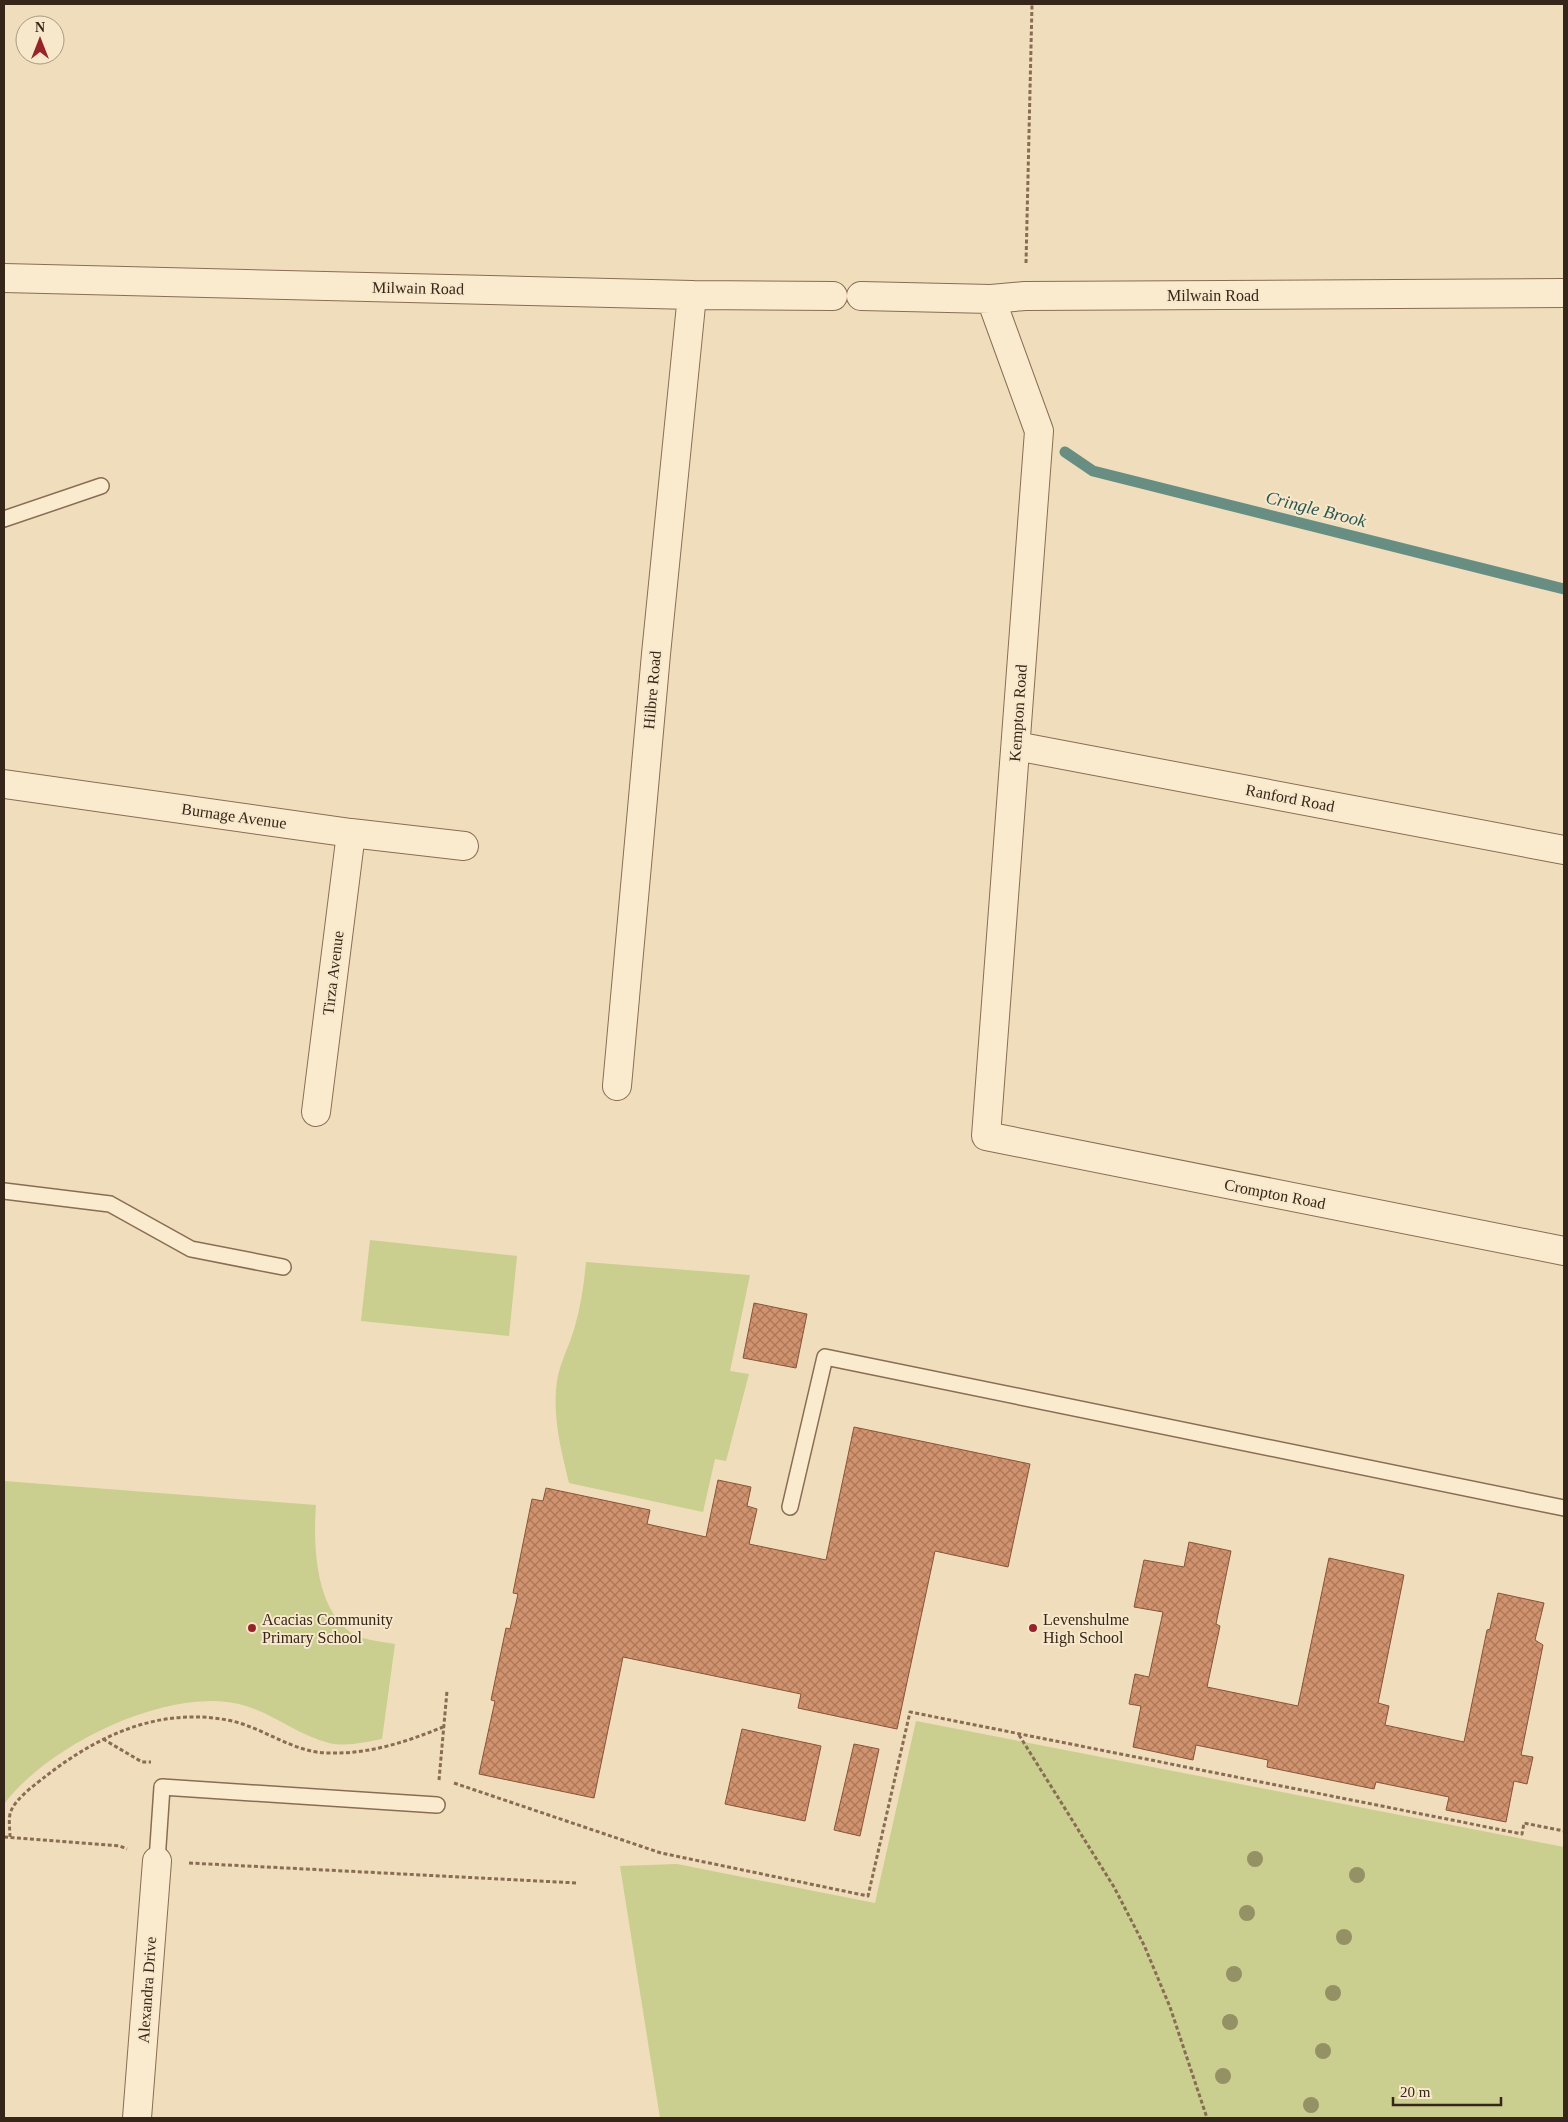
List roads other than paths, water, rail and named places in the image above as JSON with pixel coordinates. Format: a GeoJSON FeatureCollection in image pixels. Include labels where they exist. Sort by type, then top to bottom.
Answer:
{"type":"FeatureCollection","features":[{"type":"Feature","properties":{"kind":"street","name":"Milwain Road"},"geometry":{"type":"LineString","coordinates":[[4,278],[692,295],[833,296]]}},
{"type":"Feature","properties":{"kind":"street","name":"Milwain Road"},"geometry":{"type":"LineString","coordinates":[[861,296],[991,299],[1025,296],[1564,293]]}},
{"type":"Feature","properties":{"kind":"street","name":"Hilbre Road"},"geometry":{"type":"LineString","coordinates":[[617,1086],[656,654],[692,295]]}},
{"type":"Feature","properties":{"kind":"street","name":"Kempton Road"},"geometry":{"type":"LineString","coordinates":[[986,1136],[1040,431],[991,299]]}},
{"type":"Feature","properties":{"kind":"street","name":"Ranford Road"},"geometry":{"type":"LineString","coordinates":[[1016,746],[1564,850]]}},
{"type":"Feature","properties":{"kind":"street","name":"Burnage Avenue"},"geometry":{"type":"LineString","coordinates":[[4,784],[351,833],[464,846]]}},
{"type":"Feature","properties":{"kind":"street","name":"Tirza Avenue"},"geometry":{"type":"LineString","coordinates":[[316,1112],[351,833]]}},
{"type":"Feature","properties":{"kind":"street","name":"Crompton Road"},"geometry":{"type":"LineString","coordinates":[[986,1136],[1564,1251]]}},
{"type":"Feature","properties":{"kind":"street","name":"Alexandra Drive"},"geometry":{"type":"LineString","coordinates":[[137,2118],[157,1861]]}},
{"type":"Feature","properties":{"kind":"lane"},"geometry":{"type":"LineString","coordinates":[[4,519],[100,486]]}},
{"type":"Feature","properties":{"kind":"lane"},"geometry":{"type":"LineString","coordinates":[[4,1191],[110,1204],[191,1249],[283,1267]]}},
{"type":"Feature","properties":{"kind":"lane"},"geometry":{"type":"LineString","coordinates":[[790,1508],[825,1357],[1564,1508]]}},
{"type":"Feature","properties":{"kind":"lane"},"geometry":{"type":"LineString","coordinates":[[157,1861],[162,1787],[437,1805]]}},
{"type":"Feature","properties":{"kind":"waterway","name":"Cringle Brook"},"geometry":{"type":"LineString","coordinates":[[1065,452],[1093,471],[1564,589]]}},
{"type":"Feature","properties":{"kind":"place","name":"Acacias Community Primary School"},"geometry":{"type":"Point","coordinates":[252,1628]}},
{"type":"Feature","properties":{"kind":"place","name":"Levenshulme High School"},"geometry":{"type":"Point","coordinates":[1033,1628]}}]}
